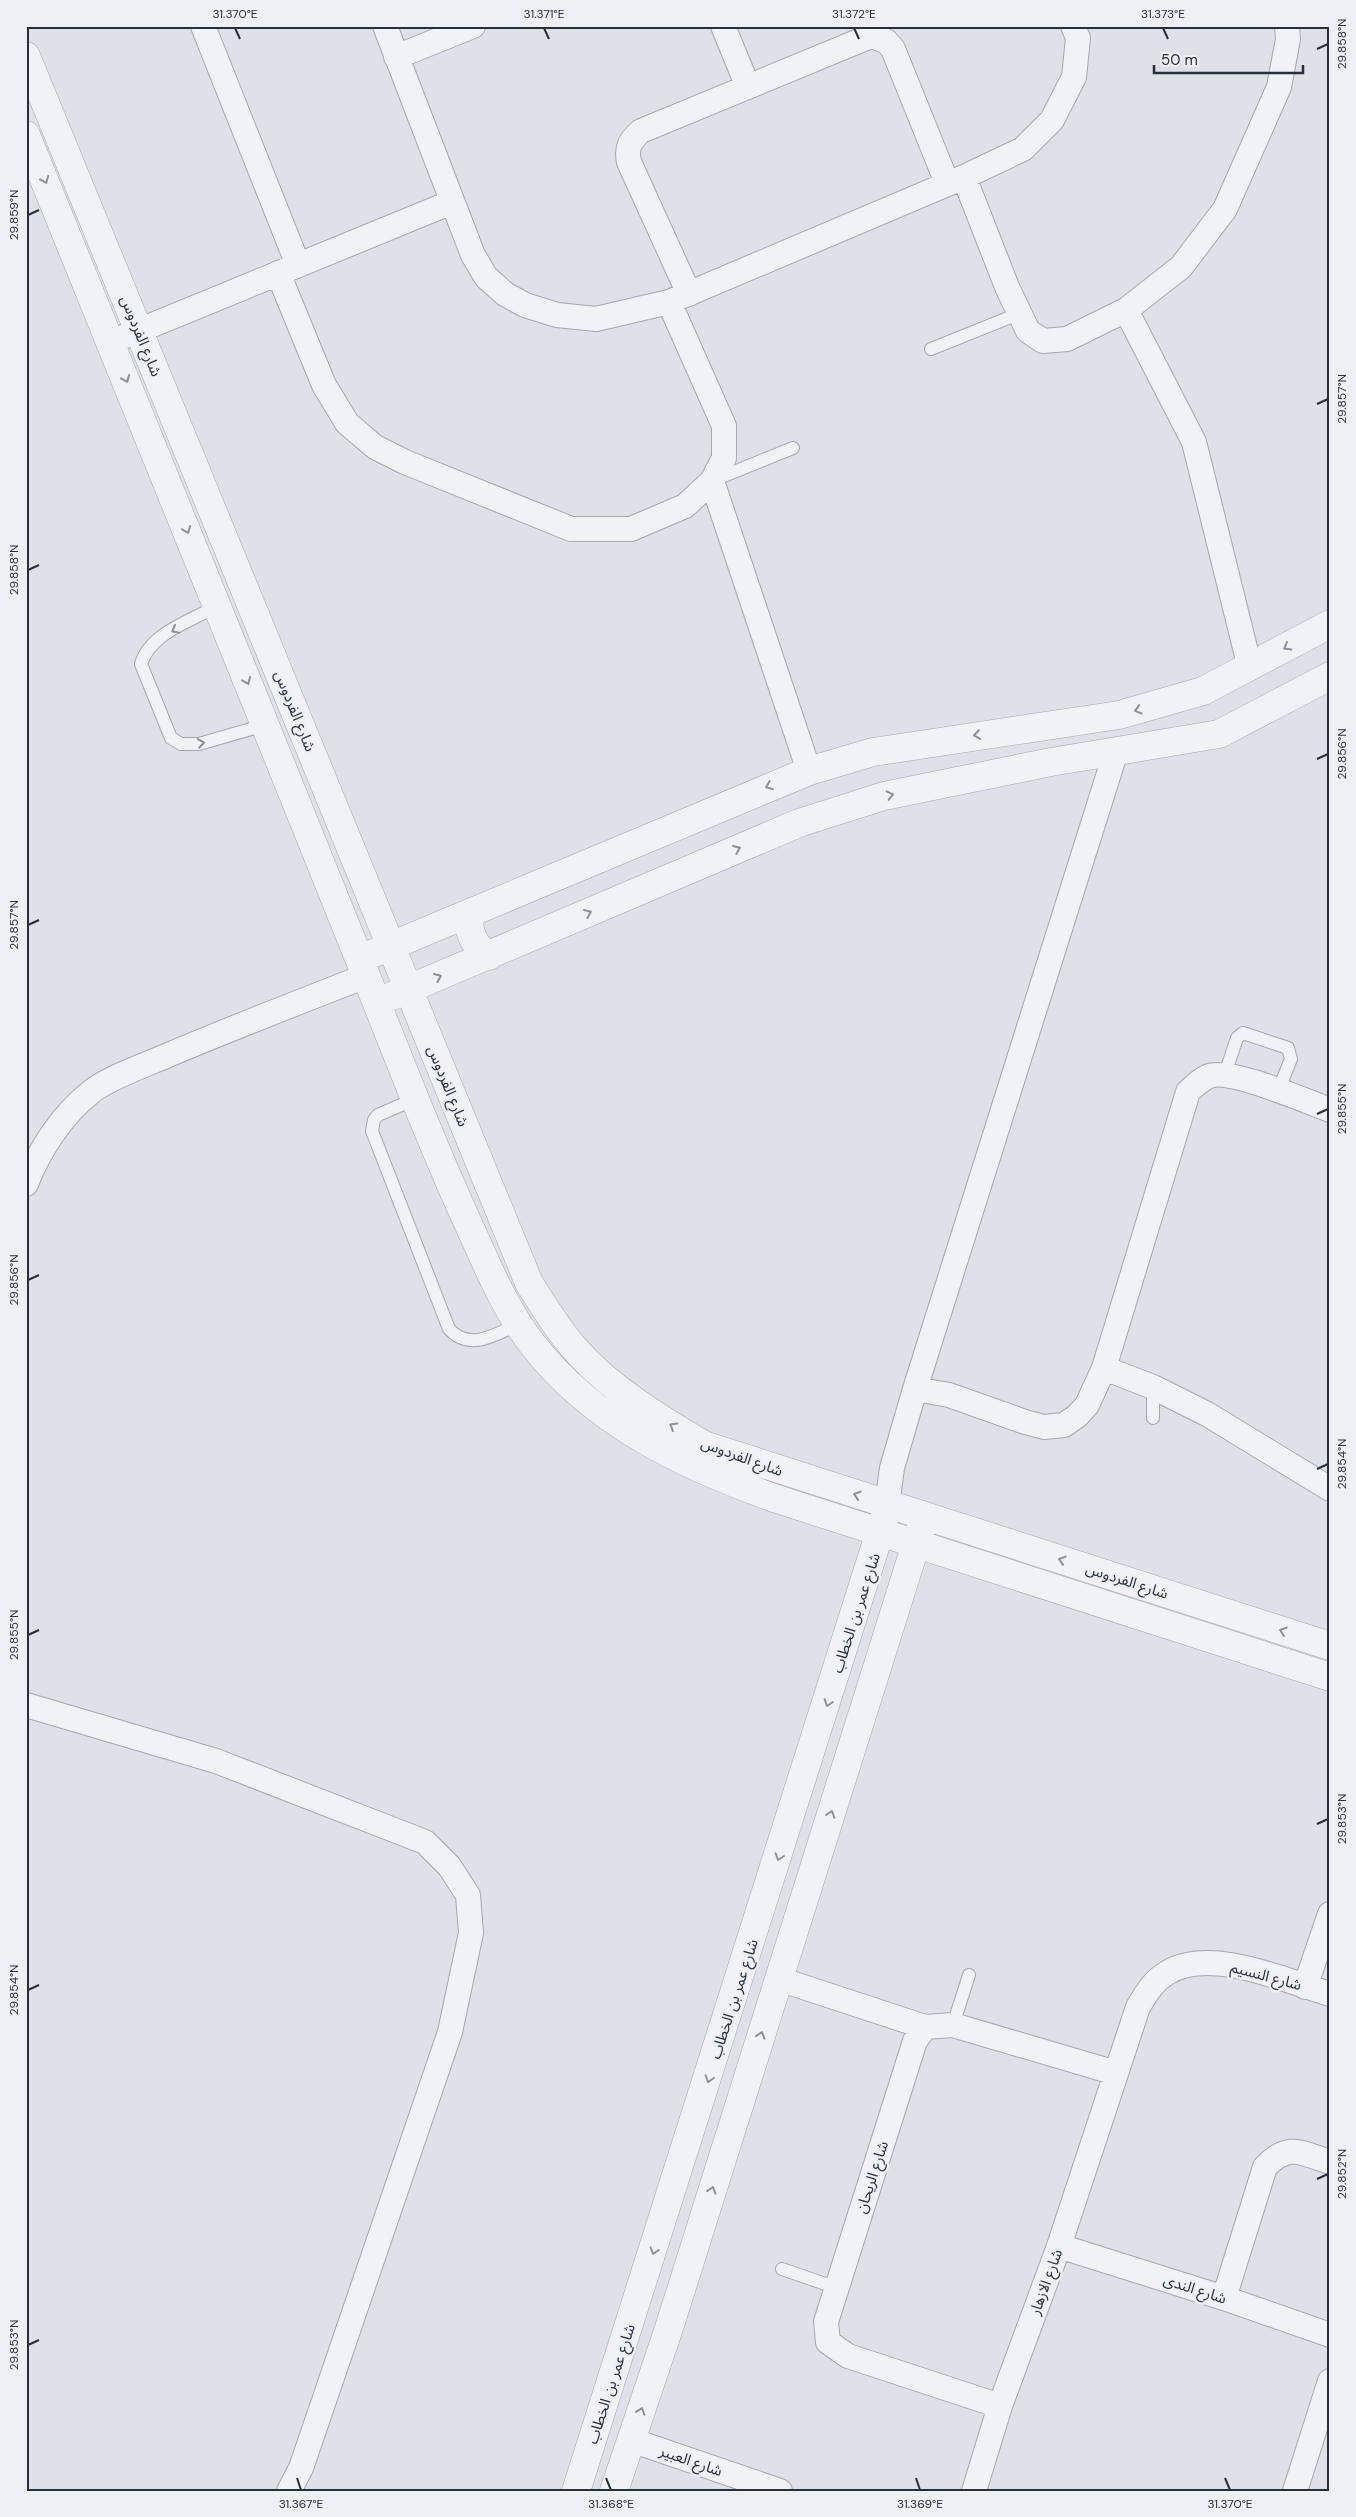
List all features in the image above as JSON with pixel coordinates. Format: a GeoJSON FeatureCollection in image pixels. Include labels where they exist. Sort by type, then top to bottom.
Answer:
{"type":"FeatureCollection","features":[{"type":"Feature","properties":{"kind":"street"},"geometry":{"type":"LineString","coordinates":[[203,26],[288,269],[324,385],[347,423],[375,447],[405,462],[571,528],[632,530],[685,506],[712,481],[724,458],[724,426],[629,162],[627,152],[630,141],[641,131],[871,36],[886,41],[893,49],[1018,314],[1028,331],[1043,341],[1067,339],[1126,310],[1181,267],[1225,209],[1279,87],[1288,39],[1287,26]]}},
{"type":"Feature","properties":{"kind":"street"},"geometry":{"type":"LineString","coordinates":[[385,26],[473,255],[486,277],[505,294],[525,305],[557,316],[596,319],[679,298],[956,180],[1023,149],[1052,120],[1074,77],[1078,38],[1073,26]]}},
{"type":"Feature","properties":{"kind":"street"},"geometry":{"type":"LineString","coordinates":[[396,57],[472,26]]}},
{"type":"Feature","properties":{"kind":"street"},"geometry":{"type":"LineString","coordinates":[[723,26],[748,88]]}},
{"type":"Feature","properties":{"kind":"street","name":"شارع الفردوس"},"geometry":{"type":"LineString","coordinates":[[26,56],[529,1282],[549,1315],[575,1350],[656,1417],[704,1445],[1330,1646]]}},
{"type":"Feature","properties":{"kind":"street","name":"شارع الفردوس"},"geometry":{"type":"LineString","coordinates":[[26,135],[415,1099],[488,1268],[532,1344],[569,1383],[601,1411],[639,1438],[680,1461],[717,1478],[1330,1677]]}},
{"type":"Feature","properties":{"kind":"street"},"geometry":{"type":"LineString","coordinates":[[111,342],[452,202]]}},
{"type":"Feature","properties":{"kind":"street"},"geometry":{"type":"LineString","coordinates":[[1126,310],[1194,442],[1250,668]]}},
{"type":"Feature","properties":{"kind":"street"},"geometry":{"type":"LineString","coordinates":[[712,481],[809,771]]}},
{"type":"Feature","properties":{"kind":"street"},"geometry":{"type":"LineString","coordinates":[[26,1184],[33,1165],[58,1126],[91,1091],[132,1070],[238,1025],[363,968],[391,946],[809,771],[873,752],[1119,715],[1203,691],[1250,668],[1330,624]]}},
{"type":"Feature","properties":{"kind":"street"},"geometry":{"type":"LineString","coordinates":[[377,1003],[799,823],[884,796],[1051,762],[1220,734],[1330,676]]}},
{"type":"Feature","properties":{"kind":"street"},"geometry":{"type":"LineString","coordinates":[[887,1505],[892,1468],[915,1389],[1116,751]]}},
{"type":"Feature","properties":{"kind":"street"},"geometry":{"type":"LineString","coordinates":[[342,915],[373,902]]}},
{"type":"Feature","properties":{"kind":"street"},"geometry":{"type":"LineString","coordinates":[[470,913],[469,921],[472,937],[482,951],[489,956]]}},
{"type":"Feature","properties":{"kind":"street"},"geometry":{"type":"LineString","coordinates":[[399,1058],[431,1045]]}},
{"type":"Feature","properties":{"kind":"street"},"geometry":{"type":"LineString","coordinates":[[915,1389],[949,1395],[1025,1422],[1044,1426],[1064,1425],[1077,1416],[1087,1405],[1104,1368],[1188,1092],[1198,1081],[1210,1076],[1225,1074],[1330,1110]]}},
{"type":"Feature","properties":{"kind":"street"},"geometry":{"type":"LineString","coordinates":[[1104,1368],[1153,1387],[1246,1436],[1330,1489]]}},
{"type":"Feature","properties":{"kind":"street","name":"شارع عمر بن الخطاب"},"geometry":{"type":"LineString","coordinates":[[576,2491],[882,1533],[887,1505]]}},
{"type":"Feature","properties":{"kind":"street"},"geometry":{"type":"LineString","coordinates":[[614,2491],[702,2223],[925,1516]]}},
{"type":"Feature","properties":{"kind":"street"},"geometry":{"type":"LineString","coordinates":[[1232,1646],[1240,1618]]}},
{"type":"Feature","properties":{"kind":"street"},"geometry":{"type":"LineString","coordinates":[[26,1706],[216,1761],[424,1842],[449,1866],[468,1895],[471,1933],[450,2032],[301,2468],[289,2491]]}},
{"type":"Feature","properties":{"kind":"street"},"geometry":{"type":"LineString","coordinates":[[1305,1987],[1330,1914]]}},
{"type":"Feature","properties":{"kind":"street","name":"شارع النسيم"},"geometry":{"type":"LineString","coordinates":[[1116,2073],[1138,2007],[1152,1984],[1168,1972],[1185,1966],[1233,1965],[1330,1994]]}},
{"type":"Feature","properties":{"kind":"street"},"geometry":{"type":"LineString","coordinates":[[778,1979],[925,2027],[937,2024],[952,2025],[1116,2073]]}},
{"type":"Feature","properties":{"kind":"street","name":"شارع الريحان"},"geometry":{"type":"LineString","coordinates":[[925,2027],[915,2041],[826,2322],[828,2342],[848,2356],[1000,2406]]}},
{"type":"Feature","properties":{"kind":"street","name":"شارع الازهار"},"geometry":{"type":"LineString","coordinates":[[974,2491],[1000,2406],[1059,2246],[1116,2073]]}},
{"type":"Feature","properties":{"kind":"street"},"geometry":{"type":"LineString","coordinates":[[1224,2298],[1266,2167],[1277,2155],[1290,2151],[1330,2162]]}},
{"type":"Feature","properties":{"kind":"street"},"geometry":{"type":"LineString","coordinates":[[666,2213],[702,2223]]}},
{"type":"Feature","properties":{"kind":"street","name":"شارع الندى"},"geometry":{"type":"LineString","coordinates":[[1059,2246],[1224,2298],[1330,2335]]}},
{"type":"Feature","properties":{"kind":"street"},"geometry":{"type":"LineString","coordinates":[[1296,2491],[1330,2381]]}},
{"type":"Feature","properties":{"kind":"street","name":"شارع العبير"},"geometry":{"type":"LineString","coordinates":[[631,2440],[754,2487],[780,2491]]}},
{"type":"Feature","properties":{"kind":"lane"},"geometry":{"type":"LineString","coordinates":[[931,349],[1018,314]]}},
{"type":"Feature","properties":{"kind":"lane"},"geometry":{"type":"LineString","coordinates":[[712,481],[793,448]]}},
{"type":"Feature","properties":{"kind":"lane"},"geometry":{"type":"LineString","coordinates":[[217,606],[152,642],[144,654],[141,664],[171,738],[181,744],[199,744],[265,725]]}},
{"type":"Feature","properties":{"kind":"lane"},"geometry":{"type":"LineString","coordinates":[[1225,1074],[1237,1038],[1243,1033],[1252,1034],[1288,1048],[1291,1059],[1278,1091]]}},
{"type":"Feature","properties":{"kind":"lane"},"geometry":{"type":"LineString","coordinates":[[415,1099],[378,1115],[374,1120],[372,1131],[449,1329],[462,1339],[478,1341],[520,1324]]}},
{"type":"Feature","properties":{"kind":"lane"},"geometry":{"type":"LineString","coordinates":[[1153,1387],[1153,1418]]}},
{"type":"Feature","properties":{"kind":"lane"},"geometry":{"type":"LineString","coordinates":[[952,2025],[969,1975]]}},
{"type":"Feature","properties":{"kind":"lane"},"geometry":{"type":"LineString","coordinates":[[782,2269],[837,2288]]}}]}
